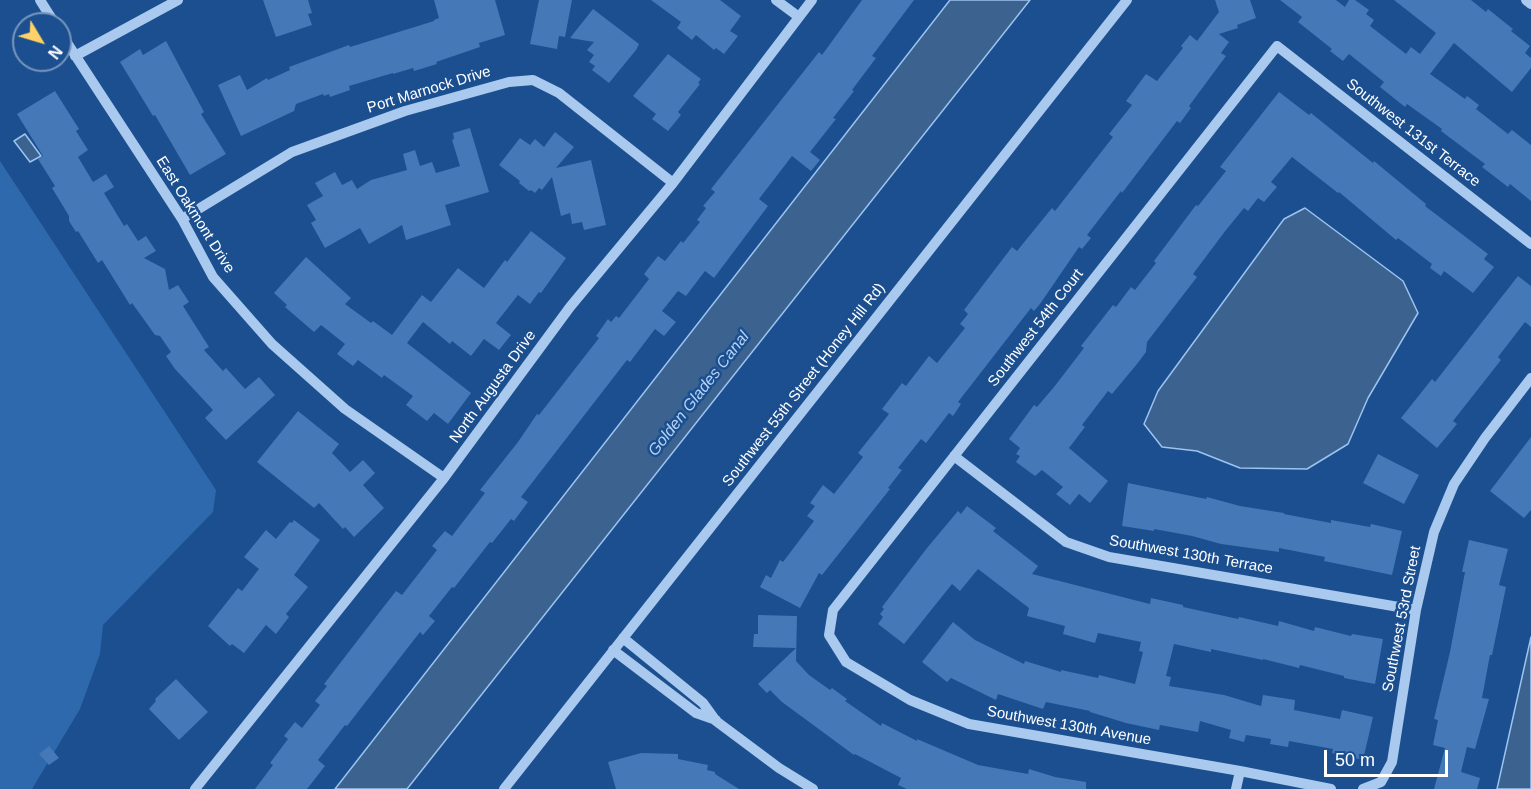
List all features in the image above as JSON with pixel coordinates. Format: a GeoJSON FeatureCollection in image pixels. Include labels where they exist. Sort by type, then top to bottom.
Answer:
{"type":"FeatureCollection","features":[{"type":"Feature","properties":{"kind":"street"},"geometry":{"type":"LineString","coordinates":[[75,56],[178,0]]}},
{"type":"Feature","properties":{"kind":"street"},"geometry":{"type":"LineString","coordinates":[[776,0],[800,17]]}},
{"type":"Feature","properties":{"kind":"street","name":"North Augusta Drive"},"geometry":{"type":"LineString","coordinates":[[195,789],[444,478],[570,307],[673,183],[812,0]]}},
{"type":"Feature","properties":{"kind":"street","name":"Southwest 55th Street (Honey Hill Rd)"},"geometry":{"type":"LineString","coordinates":[[504,789],[1127,0]]}},
{"type":"Feature","properties":{"kind":"street"},"geometry":{"type":"LineString","coordinates":[[1526,0],[1531,4]]}},
{"type":"Feature","properties":{"kind":"street","name":"Southwest 131st Terrace"},"geometry":{"type":"LineString","coordinates":[[1277,46],[1531,244]]}},
{"type":"Feature","properties":{"kind":"street","name":"Southwest 54th Court"},"geometry":{"type":"LineString","coordinates":[[829,635],[833,610],[1277,46]]}},
{"type":"Feature","properties":{"kind":"street","name":"East Oakmont Drive"},"geometry":{"type":"LineString","coordinates":[[72,51],[182,219],[213,277],[272,344],[345,409],[444,478]]}},
{"type":"Feature","properties":{"kind":"street","name":"Port Marnock Drive"},"geometry":{"type":"LineString","coordinates":[[182,219],[292,153],[405,111],[509,82],[533,80],[559,93],[673,183]]}},
{"type":"Feature","properties":{"kind":"street","name":"Southwest 53rd Street"},"geometry":{"type":"LineString","coordinates":[[1363,789],[1380,782],[1392,762],[1416,610],[1434,532],[1454,484],[1485,438],[1531,378]]}},
{"type":"Feature","properties":{"kind":"street","name":"Southwest 130th Terrace"},"geometry":{"type":"LineString","coordinates":[[954,456],[1066,542],[1109,557],[1416,610]]}},
{"type":"Feature","properties":{"kind":"street","name":"Southwest 130th Avenue"},"geometry":{"type":"LineString","coordinates":[[829,635],[846,662],[910,700],[969,724],[1331,789]]}},
{"type":"Feature","properties":{"kind":"street"},"geometry":{"type":"LineString","coordinates":[[623,638],[704,703],[717,721]]}},
{"type":"Feature","properties":{"kind":"street"},"geometry":{"type":"LineString","coordinates":[[613,650],[696,713],[717,721],[779,768],[813,789]]}},
{"type":"Feature","properties":{"kind":"street"},"geometry":{"type":"LineString","coordinates":[[1236,789],[1240,771]]}},
{"type":"Feature","properties":{"kind":"shaded area"},"geometry":{"type":"Polygon","coordinates":[[[0,161],[216,490],[213,512],[103,625],[100,654],[80,709],[32,789],[0,789],[0,161]]]}},
{"type":"Feature","properties":{"kind":"water","name":"Golden Glades Canal"},"geometry":{"type":"Polygon","coordinates":[[[950,0],[1030,0],[407,789],[335,789],[950,0]]]}},
{"type":"Feature","properties":{"kind":"water"},"geometry":{"type":"Polygon","coordinates":[[[25,134],[41,156],[30,162],[14,141],[25,134]]]}},
{"type":"Feature","properties":{"kind":"water"},"geometry":{"type":"Polygon","coordinates":[[[1305,208],[1403,281],[1418,313],[1368,398],[1348,444],[1307,469],[1240,468],[1197,451],[1162,447],[1144,424],[1158,391],[1284,219],[1305,208]]]}},
{"type":"Feature","properties":{"kind":"water"},"geometry":{"type":"Polygon","coordinates":[[[1531,637],[1531,789],[1497,789],[1531,637]]]}},
{"type":"Feature","properties":{"kind":"building"},"geometry":{"type":"Polygon","coordinates":[[[263,0],[308,0],[312,13],[308,14],[312,25],[276,37],[263,0]]]}},
{"type":"Feature","properties":{"kind":"building"},"geometry":{"type":"Polygon","coordinates":[[[434,0],[495,0],[505,35],[479,43],[480,47],[436,62],[437,64],[414,71],[413,68],[393,73],[349,86],[350,90],[330,97],[329,94],[324,96],[323,94],[296,104],[294,111],[241,136],[218,85],[240,75],[247,90],[267,78],[268,80],[290,70],[289,67],[349,45],[350,47],[434,21],[439,18],[434,0]]]}},
{"type":"Feature","properties":{"kind":"building"},"geometry":{"type":"Polygon","coordinates":[[[539,0],[572,0],[565,37],[559,36],[557,49],[530,44],[539,0]]]}},
{"type":"Feature","properties":{"kind":"building"},"geometry":{"type":"Polygon","coordinates":[[[651,0],[720,0],[741,16],[730,31],[738,36],[724,54],[716,48],[714,50],[696,35],[692,40],[677,28],[681,22],[651,0]]]}},
{"type":"Feature","properties":{"kind":"building"},"geometry":{"type":"Polygon","coordinates":[[[862,0],[914,0],[872,56],[876,58],[833,118],[836,119],[810,152],[820,160],[811,171],[792,156],[759,199],[768,206],[714,278],[705,271],[686,296],[678,291],[662,311],[676,322],[664,336],[655,329],[630,362],[627,360],[521,497],[528,502],[514,521],[511,519],[454,588],[452,587],[429,616],[435,621],[423,635],[420,632],[318,760],[325,766],[307,789],[255,789],[273,765],[270,763],[288,739],[284,736],[295,722],[302,728],[320,705],[315,701],[327,686],[324,684],[396,591],[402,595],[437,550],[432,546],[445,531],[452,536],[485,493],[480,490],[537,414],[539,415],[599,338],[596,336],[608,319],[611,322],[616,316],[619,318],[649,279],[644,274],[658,256],[665,261],[700,222],[697,220],[706,208],[703,206],[715,192],[711,189],[819,52],[822,55],[862,0]]]}},
{"type":"Feature","properties":{"kind":"building"},"geometry":{"type":"Polygon","coordinates":[[[1215,0],[1250,0],[1256,18],[1237,25],[1238,28],[1219,34],[1229,42],[1221,53],[1226,56],[1189,106],[1191,108],[1180,123],[1177,121],[1087,235],[1091,238],[1082,249],[1079,247],[1040,304],[1034,311],[1031,308],[958,402],[961,404],[953,416],[949,413],[926,443],[921,439],[898,468],[902,470],[888,488],[890,489],[822,575],[819,573],[800,608],[760,587],[766,575],[771,578],[780,560],[783,562],[814,521],[807,516],[815,506],[810,503],[823,485],[834,494],[863,457],[858,453],[889,414],[882,409],[902,383],[906,386],[929,356],[937,363],[965,328],[960,324],[968,314],[964,310],[1012,247],[1017,251],[1052,208],[1055,211],[1113,137],[1109,134],[1132,105],[1126,101],[1146,74],[1157,81],[1183,48],[1181,46],[1190,35],[1197,41],[1219,12],[1215,0]]]}},
{"type":"Feature","properties":{"kind":"building"},"geometry":{"type":"Polygon","coordinates":[[[1280,0],[1336,0],[1345,7],[1349,0],[1355,0],[1369,10],[1366,14],[1374,20],[1370,26],[1406,54],[1411,47],[1420,54],[1436,33],[1394,0],[1471,0],[1486,12],[1488,9],[1513,29],[1511,31],[1530,46],[1525,53],[1531,58],[1531,68],[1512,92],[1454,43],[1430,74],[1465,99],[1467,96],[1479,105],[1476,109],[1508,134],[1512,130],[1531,145],[1531,201],[1510,184],[1508,187],[1482,167],[1485,164],[1441,131],[1442,129],[1407,104],[1405,107],[1380,87],[1384,82],[1349,54],[1343,61],[1330,51],[1332,49],[1298,22],[1302,17],[1280,0]]]}},
{"type":"Feature","properties":{"kind":"building"},"geometry":{"type":"Polygon","coordinates":[[[593,9],[639,44],[609,83],[592,70],[595,66],[589,62],[594,55],[587,50],[594,42],[570,38],[593,9]]]}},
{"type":"Feature","properties":{"kind":"building"},"geometry":{"type":"Polygon","coordinates":[[[166,41],[204,112],[201,114],[226,154],[190,175],[155,115],[153,116],[120,62],[140,49],[143,55],[166,41]]]}},
{"type":"Feature","properties":{"kind":"building"},"geometry":{"type":"Polygon","coordinates":[[[668,54],[701,79],[698,83],[700,84],[678,112],[681,115],[668,131],[652,119],[656,114],[633,96],[668,54]]]}},
{"type":"Feature","properties":{"kind":"building"},"geometry":{"type":"Polygon","coordinates":[[[55,91],[79,129],[76,131],[88,150],[78,157],[93,182],[106,174],[114,187],[104,193],[124,226],[127,224],[138,241],[146,236],[156,251],[144,258],[165,269],[169,290],[178,285],[189,302],[183,306],[209,347],[204,350],[223,371],[226,368],[245,389],[259,377],[275,395],[226,440],[205,418],[213,410],[175,369],[166,356],[171,352],[160,336],[155,335],[132,303],[130,305],[102,260],[98,263],[69,221],[69,216],[52,188],[55,186],[38,159],[43,156],[17,114],[55,91]]]}},
{"type":"Feature","properties":{"kind":"building"},"geometry":{"type":"Polygon","coordinates":[[[1279,92],[1309,115],[1311,113],[1373,163],[1374,161],[1426,204],[1425,206],[1488,254],[1484,259],[1494,267],[1473,293],[1444,271],[1441,276],[1430,268],[1432,264],[1398,238],[1396,240],[1339,192],[1292,157],[1271,182],[1277,187],[1264,202],[1258,198],[1248,211],[1244,208],[1226,230],[1193,274],[1197,277],[1147,342],[1146,352],[1112,394],[1108,391],[1082,425],[1085,427],[1069,448],[1108,481],[1090,503],[1079,494],[1070,505],[1056,494],[1063,487],[1042,470],[1035,476],[1016,462],[1020,456],[1016,454],[1020,448],[1009,439],[1034,405],[1037,407],[1054,387],[1084,348],[1081,346],[1113,305],[1116,307],[1131,287],[1135,290],[1196,205],[1198,206],[1226,171],[1220,167],[1279,92]]]}},
{"type":"Feature","properties":{"kind":"building"},"geometry":{"type":"Polygon","coordinates":[[[470,128],[489,192],[445,205],[451,225],[406,240],[402,225],[369,244],[360,228],[325,248],[311,223],[316,220],[307,205],[323,196],[315,183],[335,172],[342,185],[352,180],[357,189],[371,180],[407,170],[403,154],[415,150],[420,166],[432,162],[436,173],[460,166],[452,140],[454,139],[453,133],[470,128]]]}},
{"type":"Feature","properties":{"kind":"building"},"geometry":{"type":"Polygon","coordinates":[[[555,132],[574,147],[556,168],[591,160],[606,225],[584,230],[582,222],[572,224],[570,213],[561,216],[552,177],[542,190],[539,188],[535,193],[529,191],[499,165],[520,138],[530,145],[535,139],[544,147],[555,132]]]}},
{"type":"Feature","properties":{"kind":"building"},"geometry":{"type":"Polygon","coordinates":[[[531,231],[566,258],[541,293],[539,292],[530,304],[518,295],[496,323],[511,335],[499,350],[484,339],[471,356],[452,341],[450,344],[423,322],[407,343],[471,393],[448,424],[434,413],[427,421],[406,405],[413,396],[384,375],[382,378],[358,360],[353,366],[337,354],[345,344],[321,325],[314,332],[285,307],[287,305],[274,293],[306,257],[351,298],[345,304],[392,335],[422,295],[431,302],[458,268],[484,288],[531,231]]]}},
{"type":"Feature","properties":{"kind":"building"},"geometry":{"type":"Polygon","coordinates":[[[1518,276],[1531,286],[1531,327],[1525,322],[1498,357],[1501,360],[1453,421],[1457,424],[1437,448],[1401,418],[1432,379],[1435,382],[1518,276]]]}},
{"type":"Feature","properties":{"kind":"building"},"geometry":{"type":"Polygon","coordinates":[[[298,411],[339,444],[332,453],[350,472],[363,460],[375,473],[363,485],[384,508],[354,537],[345,527],[343,529],[319,503],[314,508],[257,462],[298,411]]]}},
{"type":"Feature","properties":{"kind":"building"},"geometry":{"type":"Polygon","coordinates":[[[1531,437],[1531,510],[1524,518],[1490,491],[1531,437]]]}},
{"type":"Feature","properties":{"kind":"building"},"geometry":{"type":"Polygon","coordinates":[[[1378,454],[1419,475],[1404,504],[1363,483],[1378,454]]]}},
{"type":"Feature","properties":{"kind":"building"},"geometry":{"type":"Polygon","coordinates":[[[1128,483],[1331,523],[1331,520],[1370,527],[1371,524],[1402,531],[1392,575],[1324,561],[1325,557],[1279,548],[1279,552],[1221,544],[1154,529],[1154,531],[1122,526],[1128,483]]]}},
{"type":"Feature","properties":{"kind":"building"},"geometry":{"type":"Polygon","coordinates":[[[967,506],[996,528],[993,531],[1038,566],[1032,574],[1150,604],[1151,598],[1238,619],[1239,617],[1278,626],[1279,621],[1314,631],[1315,627],[1351,636],[1352,634],[1383,639],[1375,684],[1300,665],[1299,668],[1211,649],[1211,652],[1174,644],[1166,676],[1171,677],[1169,686],[1224,695],[1261,706],[1263,695],[1295,700],[1294,710],[1340,719],[1342,710],[1373,717],[1363,760],[1332,753],[1333,749],[1289,741],[1288,747],[1270,744],[1271,739],[1246,735],[1244,742],[1229,738],[1231,730],[1200,721],[1198,732],[1160,725],[1159,730],[1126,723],[1090,711],[1046,702],[1043,709],[998,694],[996,700],[951,678],[947,682],[922,662],[953,622],[975,640],[1024,664],[1025,661],[1061,672],[1061,670],[1098,678],[1099,675],[1135,684],[1143,652],[1139,651],[1141,642],[1098,633],[1095,643],[1063,634],[1065,626],[1027,616],[1029,608],[978,569],[960,591],[952,584],[904,644],[878,624],[883,617],[880,614],[884,609],[882,607],[958,511],[961,514],[967,506]]]}},
{"type":"Feature","properties":{"kind":"building"},"geometry":{"type":"Polygon","coordinates":[[[294,520],[320,540],[294,575],[308,587],[286,614],[289,617],[276,634],[266,625],[244,653],[232,644],[230,646],[208,626],[238,588],[242,591],[259,569],[244,557],[266,530],[276,539],[294,520]]]}},
{"type":"Feature","properties":{"kind":"building"},"geometry":{"type":"Polygon","coordinates":[[[1469,540],[1508,549],[1499,585],[1506,587],[1482,698],[1489,699],[1475,749],[1467,747],[1461,772],[1480,778],[1477,789],[1434,789],[1445,748],[1433,745],[1438,720],[1434,719],[1450,652],[1469,540]]]}},
{"type":"Feature","properties":{"kind":"building"},"geometry":{"type":"Polygon","coordinates":[[[758,615],[797,616],[796,661],[809,675],[830,690],[832,688],[847,699],[845,701],[881,726],[882,723],[917,741],[917,739],[978,765],[1028,774],[1029,769],[1055,777],[1086,782],[1086,789],[907,789],[898,785],[901,778],[854,755],[782,702],[770,690],[767,693],[758,684],[796,648],[753,647],[754,634],[758,634],[758,615]]]}},
{"type":"Feature","properties":{"kind":"building"},"geometry":{"type":"Polygon","coordinates":[[[176,679],[208,712],[179,740],[149,709],[156,701],[155,699],[176,679]]]}},
{"type":"Feature","properties":{"kind":"building"},"geometry":{"type":"Polygon","coordinates":[[[49,746],[59,758],[49,765],[39,754],[49,746]]]}},
{"type":"Feature","properties":{"kind":"building"},"geometry":{"type":"Polygon","coordinates":[[[641,753],[678,754],[678,759],[708,765],[707,770],[715,772],[739,789],[616,789],[608,762],[641,753]]]}}]}
